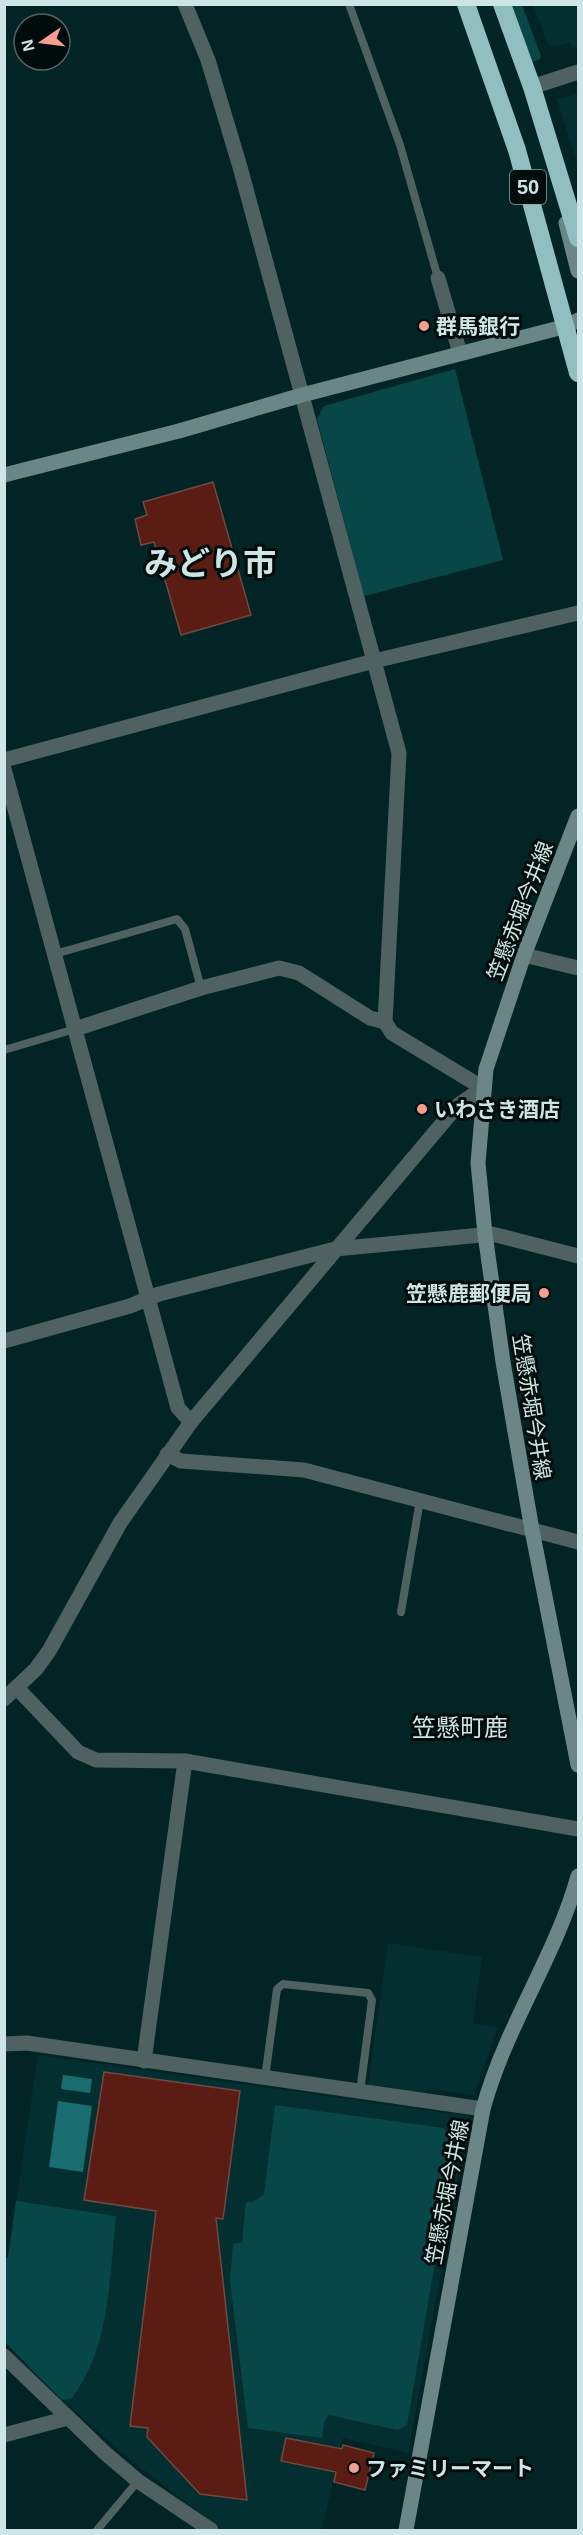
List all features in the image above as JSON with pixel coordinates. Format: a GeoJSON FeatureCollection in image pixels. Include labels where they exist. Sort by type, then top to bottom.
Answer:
{"type":"FeatureCollection","features":[{"type":"Feature","properties":{"kind":"highway","name":"50"},"geometry":{"type":"LineString","coordinates":[[466,4],[517,150],[573,323],[579,373]]}},
{"type":"Feature","properties":{"kind":"highway","name":"50"},"geometry":{"type":"LineString","coordinates":[[502,4],[532,87],[579,238]]}},
{"type":"Feature","properties":{"kind":"main road"},"geometry":{"type":"LineString","coordinates":[[565,191],[561,207],[579,271]]}},
{"type":"Feature","properties":{"kind":"main road"},"geometry":{"type":"LineString","coordinates":[[4,475],[179,431],[302,395],[573,323]]}},
{"type":"Feature","properties":{"kind":"main road","name":"笠懸赤堀今井線"},"geometry":{"type":"LineString","coordinates":[[579,816],[524,955],[493,1046],[483,1088],[478,1163],[485,1234],[503,1362],[532,1530],[579,1765]]}},
{"type":"Feature","properties":{"kind":"main road","name":"笠懸赤堀今井線"},"geometry":{"type":"LineString","coordinates":[[406,2530],[483,2109],[502,2050],[568,1908],[579,1876]]}},
{"type":"Feature","properties":{"kind":"street"},"geometry":{"type":"LineString","coordinates":[[4,1699],[18,1689],[49,1651],[120,1523],[191,1422],[458,1106],[483,1088],[392,1033],[385,1022],[399,753],[226,120],[199,35],[185,4]]}},
{"type":"Feature","properties":{"kind":"street"},"geometry":{"type":"LineString","coordinates":[[532,87],[579,72]]}},
{"type":"Feature","properties":{"kind":"street"},"geometry":{"type":"LineString","coordinates":[[438,278],[460,353]]}},
{"type":"Feature","properties":{"kind":"street"},"geometry":{"type":"LineString","coordinates":[[4,760],[374,661],[579,614]]}},
{"type":"Feature","properties":{"kind":"street"},"geometry":{"type":"LineString","coordinates":[[4,769],[178,1408],[191,1422]]}},
{"type":"Feature","properties":{"kind":"street"},"geometry":{"type":"LineString","coordinates":[[524,955],[579,968]]}},
{"type":"Feature","properties":{"kind":"street"},"geometry":{"type":"LineString","coordinates":[[75,1029],[201,988],[270,969],[285,968],[299,974],[370,1018],[385,1022]]}},
{"type":"Feature","properties":{"kind":"street"},"geometry":{"type":"LineString","coordinates":[[4,1341],[148,1298],[335,1249],[485,1234],[579,1256]]}},
{"type":"Feature","properties":{"kind":"street"},"geometry":{"type":"LineString","coordinates":[[167,1454],[181,1461],[304,1470],[579,1542]]}},
{"type":"Feature","properties":{"kind":"street"},"geometry":{"type":"LineString","coordinates":[[18,1689],[83,1755],[96,1760],[185,1761],[579,1829]]}},
{"type":"Feature","properties":{"kind":"street"},"geometry":{"type":"LineString","coordinates":[[144,2061],[185,1761]]}},
{"type":"Feature","properties":{"kind":"street"},"geometry":{"type":"LineString","coordinates":[[4,2044],[27,2043],[483,2109]]}},
{"type":"Feature","properties":{"kind":"street"},"geometry":{"type":"LineString","coordinates":[[4,2356],[138,2481],[211,2530]]}},
{"type":"Feature","properties":{"kind":"street"},"geometry":{"type":"LineString","coordinates":[[4,2435],[68,2418]]}},
{"type":"Feature","properties":{"kind":"lane"},"geometry":{"type":"LineString","coordinates":[[349,4],[400,145],[436,261],[438,278]]}},
{"type":"Feature","properties":{"kind":"lane"},"geometry":{"type":"LineString","coordinates":[[55,954],[177,919],[185,929],[201,988]]}},
{"type":"Feature","properties":{"kind":"lane"},"geometry":{"type":"LineString","coordinates":[[4,1050],[75,1029]]}},
{"type":"Feature","properties":{"kind":"lane"},"geometry":{"type":"LineString","coordinates":[[401,1612],[420,1500]]}},
{"type":"Feature","properties":{"kind":"lane"},"geometry":{"type":"LineString","coordinates":[[265,2078],[277,1989],[283,1984],[368,1993],[372,2000],[360,2092]]}},
{"type":"Feature","properties":{"kind":"lane"},"geometry":{"type":"LineString","coordinates":[[97,2530],[138,2481]]}},
{"type":"Feature","properties":{"kind":"shaded area"},"geometry":{"type":"Polygon","coordinates":[[[512,5],[522,5],[541,56],[540,59],[532,62],[512,5]]]}},
{"type":"Feature","properties":{"kind":"shaded area"},"geometry":{"type":"Polygon","coordinates":[[[533,5],[578,5],[578,46],[572,48],[570,43],[549,47],[533,5]]]}},
{"type":"Feature","properties":{"kind":"shaded area"},"geometry":{"type":"Polygon","coordinates":[[[578,94],[578,166],[557,99],[578,94]]]}},
{"type":"Feature","properties":{"kind":"shaded area"},"geometry":{"type":"Polygon","coordinates":[[[455,369],[503,560],[364,596],[317,419],[324,406],[455,369]]]}},
{"type":"Feature","properties":{"kind":"shaded area"},"geometry":{"type":"Polygon","coordinates":[[[388,1943],[482,1957],[473,2023],[498,2027],[474,2095],[429,2089],[424,2093],[368,2086],[388,1943]]]}},
{"type":"Feature","properties":{"kind":"shaded area"},"geometry":{"type":"Polygon","coordinates":[[[38,2055],[468,2116],[408,2453],[343,2438],[322,2530],[222,2530],[123,2454],[36,2376],[5,2342],[4,2259],[8,2257],[38,2055]]]}},
{"type":"Feature","properties":{"kind":"shaded area"},"geometry":{"type":"Polygon","coordinates":[[[63,2075],[92,2079],[90,2093],[61,2089],[63,2075]]]}},
{"type":"Feature","properties":{"kind":"shaded area"},"geometry":{"type":"Polygon","coordinates":[[[58,2101],[92,2106],[83,2172],[49,2167],[58,2101]]]}},
{"type":"Feature","properties":{"kind":"shaded area"},"geometry":{"type":"Polygon","coordinates":[[[275,2105],[444,2128],[455,2146],[407,2425],[398,2430],[329,2415],[324,2422],[322,2438],[248,2428],[230,2281],[233,2244],[242,2242],[246,2202],[253,2202],[264,2194],[275,2105]]]}},
{"type":"Feature","properties":{"kind":"shaded area"},"geometry":{"type":"Polygon","coordinates":[[[16,2201],[116,2216],[106,2311],[101,2335],[84,2379],[71,2399],[62,2400],[5,2342],[5,2259],[8,2257],[16,2201]]]}},
{"type":"Feature","properties":{"kind":"building"},"geometry":{"type":"Polygon","coordinates":[[[213,482],[251,615],[181,635],[154,542],[141,545],[135,519],[147,515],[143,502],[213,482]]]}},
{"type":"Feature","properties":{"kind":"building"},"geometry":{"type":"Polygon","coordinates":[[[104,2072],[240,2091],[223,2219],[216,2218],[247,2500],[200,2494],[147,2437],[148,2428],[130,2426],[156,2211],[84,2200],[104,2072]]]}},
{"type":"Feature","properties":{"kind":"building"},"geometry":{"type":"Polygon","coordinates":[[[286,2438],[342,2449],[343,2445],[374,2453],[365,2490],[334,2482],[336,2472],[281,2461],[286,2438]]]}},
{"type":"Feature","properties":{"kind":"place","name":"群馬銀行"},"geometry":{"type":"Point","coordinates":[424,326]}},
{"type":"Feature","properties":{"kind":"place","name":"いわさき酒店"},"geometry":{"type":"Point","coordinates":[422,1109]}},
{"type":"Feature","properties":{"kind":"place","name":"笠懸鹿郵便局"},"geometry":{"type":"Point","coordinates":[544,1293]}},
{"type":"Feature","properties":{"kind":"place","name":"ファミリーマート"},"geometry":{"type":"Point","coordinates":[354,2468]}},
{"type":"Feature","properties":{"kind":"district","name":"みどり市"},"geometry":{"type":"Point","coordinates":[210,563]}},
{"type":"Feature","properties":{"kind":"district","name":"笠懸町鹿"},"geometry":{"type":"Point","coordinates":[460,1727]}}]}
